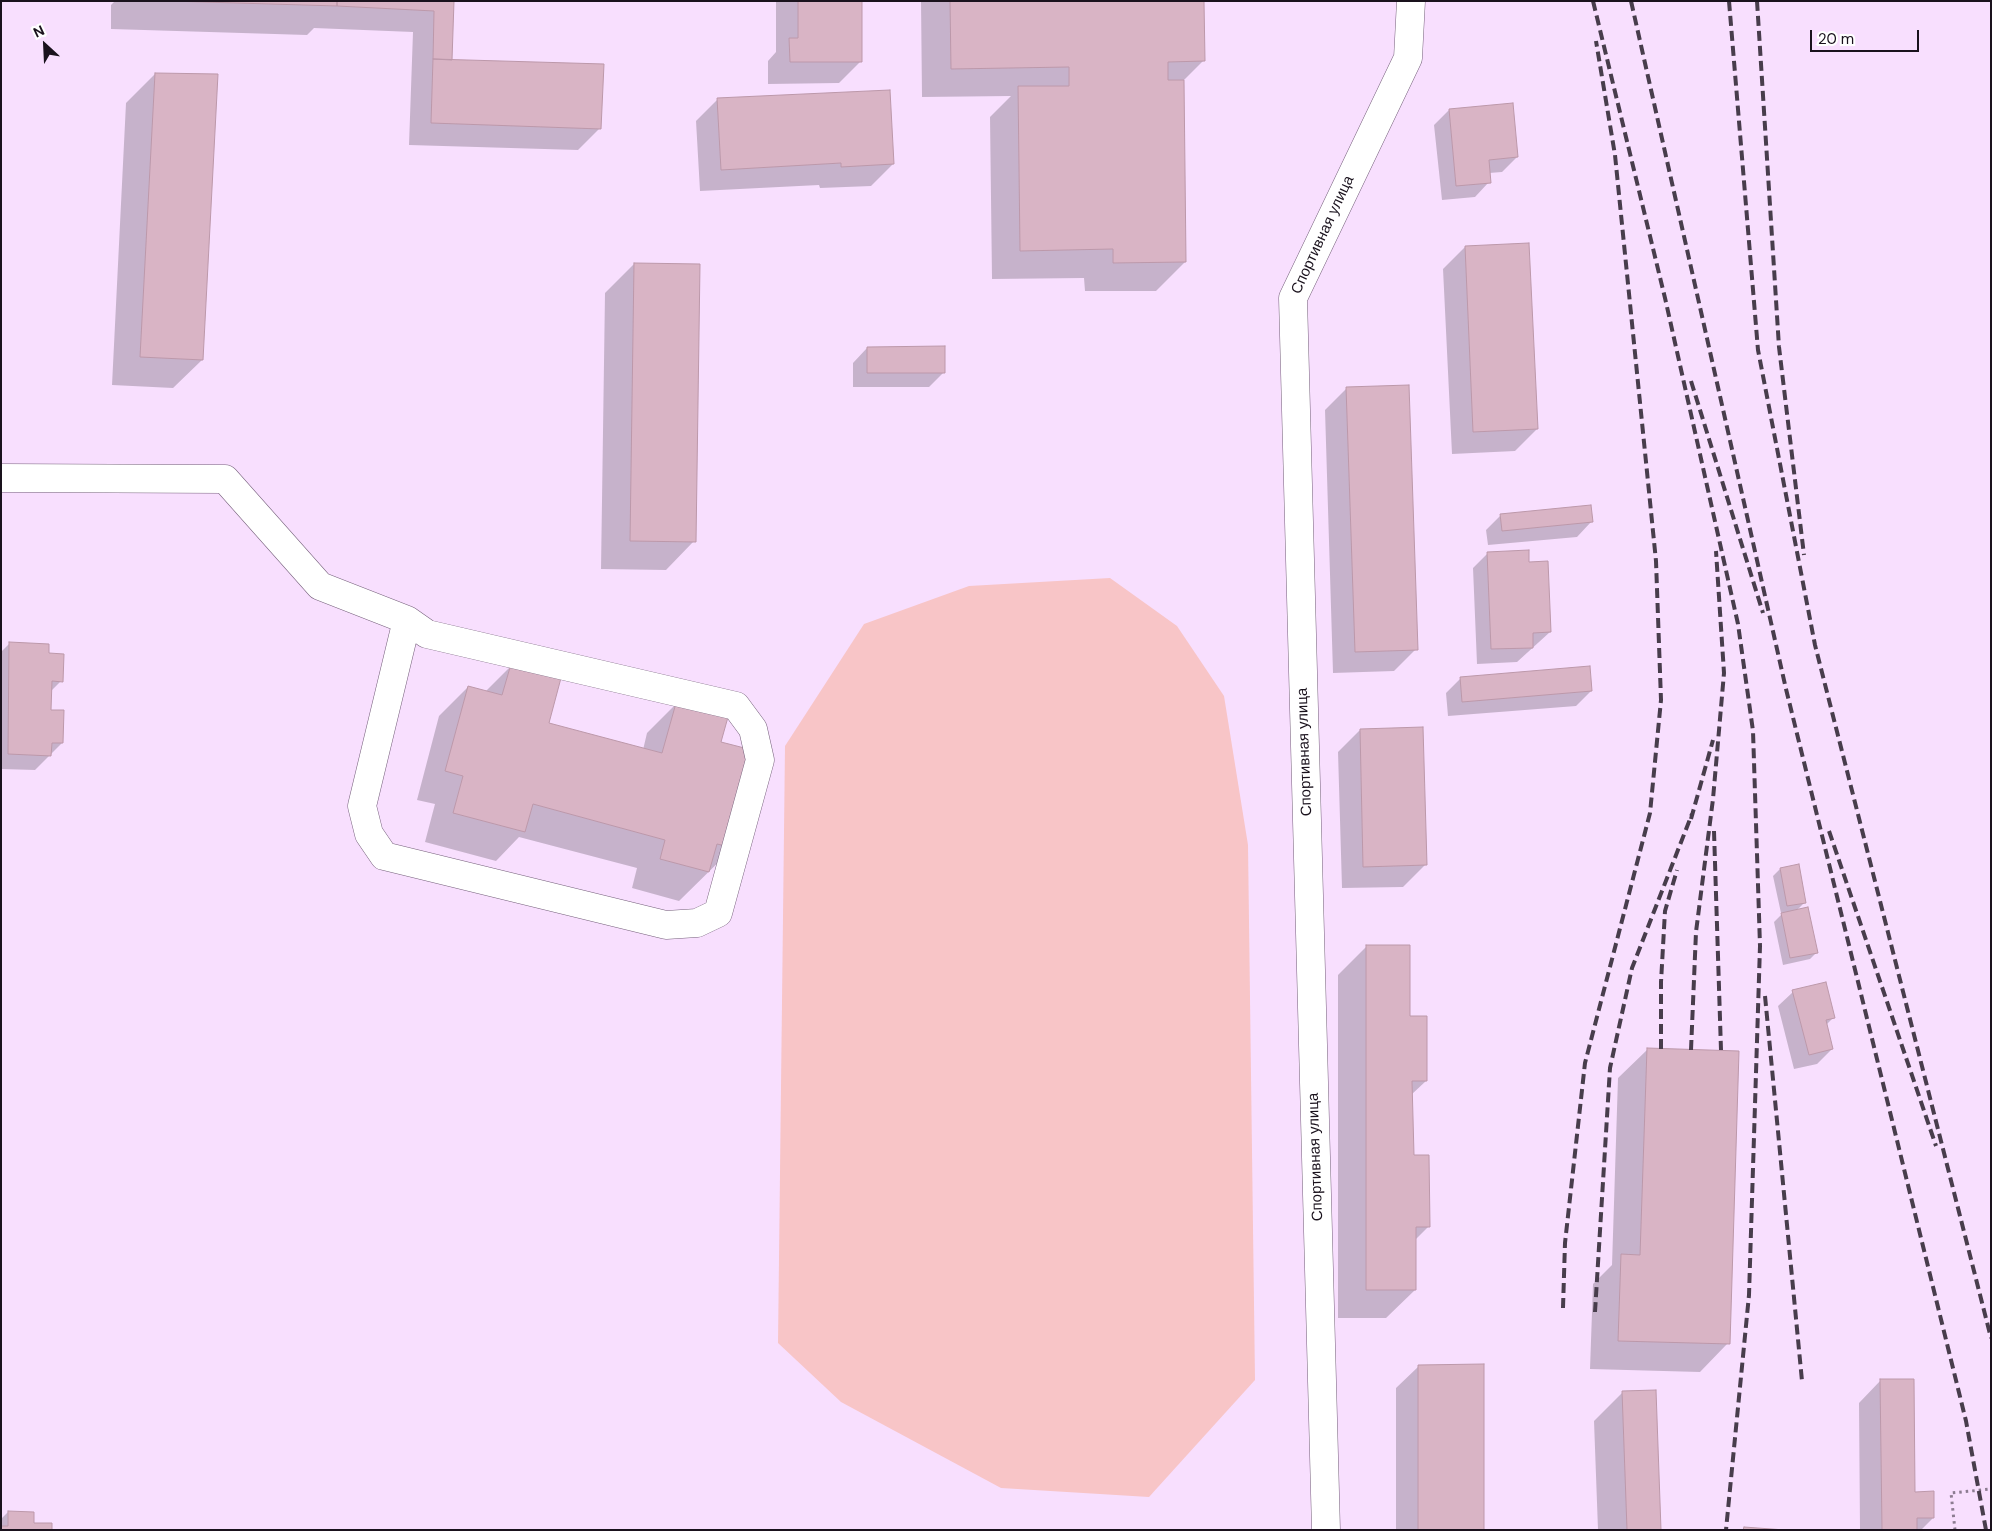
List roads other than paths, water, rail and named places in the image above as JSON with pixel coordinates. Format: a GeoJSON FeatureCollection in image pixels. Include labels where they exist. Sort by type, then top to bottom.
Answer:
{"type":"FeatureCollection","features":[{"type":"Feature","properties":{"kind":"street","name":"Спортивная улица"},"geometry":{"type":"LineString","coordinates":[[1326,1530],[1292,298],[1408,58],[1411,1]]}},
{"type":"Feature","properties":{"kind":"street"},"geometry":{"type":"LineString","coordinates":[[1,478],[225,479],[320,586],[407,620],[427,634],[736,706],[753,729],[760,760],[718,914],[697,923],[666,925],[384,856],[369,834],[362,806],[407,620]]}},
{"type":"Feature","properties":{"kind":"railway"},"geometry":{"type":"LineString","coordinates":[[1593,1],[1665,298],[1738,624],[1753,731],[1760,946],[1749,1295],[1726,1530]]}},
{"type":"Feature","properties":{"kind":"railway"},"geometry":{"type":"LineString","coordinates":[[1631,1],[1786,689],[1966,1421],[1986,1530]]}},
{"type":"Feature","properties":{"kind":"railway"},"geometry":{"type":"LineString","coordinates":[[1729,1],[1758,350],[1815,645],[1991,1338]]}},
{"type":"Feature","properties":{"kind":"railway"},"geometry":{"type":"LineString","coordinates":[[1757,1],[1779,347],[1804,555]]}},
{"type":"Feature","properties":{"kind":"railway"},"geometry":{"type":"LineString","coordinates":[[1563,1308],[1565,1243],[1585,1063],[1650,813],[1661,700],[1656,561],[1615,155],[1596,41]]}},
{"type":"Feature","properties":{"kind":"railway"},"geometry":{"type":"LineString","coordinates":[[1691,381],[1763,613]]}},
{"type":"Feature","properties":{"kind":"railway"},"geometry":{"type":"LineString","coordinates":[[1691,1050],[1696,932],[1713,799],[1724,673],[1716,551]]}},
{"type":"Feature","properties":{"kind":"railway"},"geometry":{"type":"LineString","coordinates":[[1691,819],[1713,740]]}},
{"type":"Feature","properties":{"kind":"railway"},"geometry":{"type":"LineString","coordinates":[[1595,1312],[1610,1068],[1632,968],[1692,814]]}},
{"type":"Feature","properties":{"kind":"railway"},"geometry":{"type":"LineString","coordinates":[[1714,831],[1721,1050]]}},
{"type":"Feature","properties":{"kind":"railway"},"geometry":{"type":"LineString","coordinates":[[1829,831],[1936,1146]]}},
{"type":"Feature","properties":{"kind":"railway"},"geometry":{"type":"LineString","coordinates":[[1661,1049],[1661,982],[1665,911],[1677,870]]}},
{"type":"Feature","properties":{"kind":"railway"},"geometry":{"type":"LineString","coordinates":[[1765,996],[1802,1381]]}}]}
